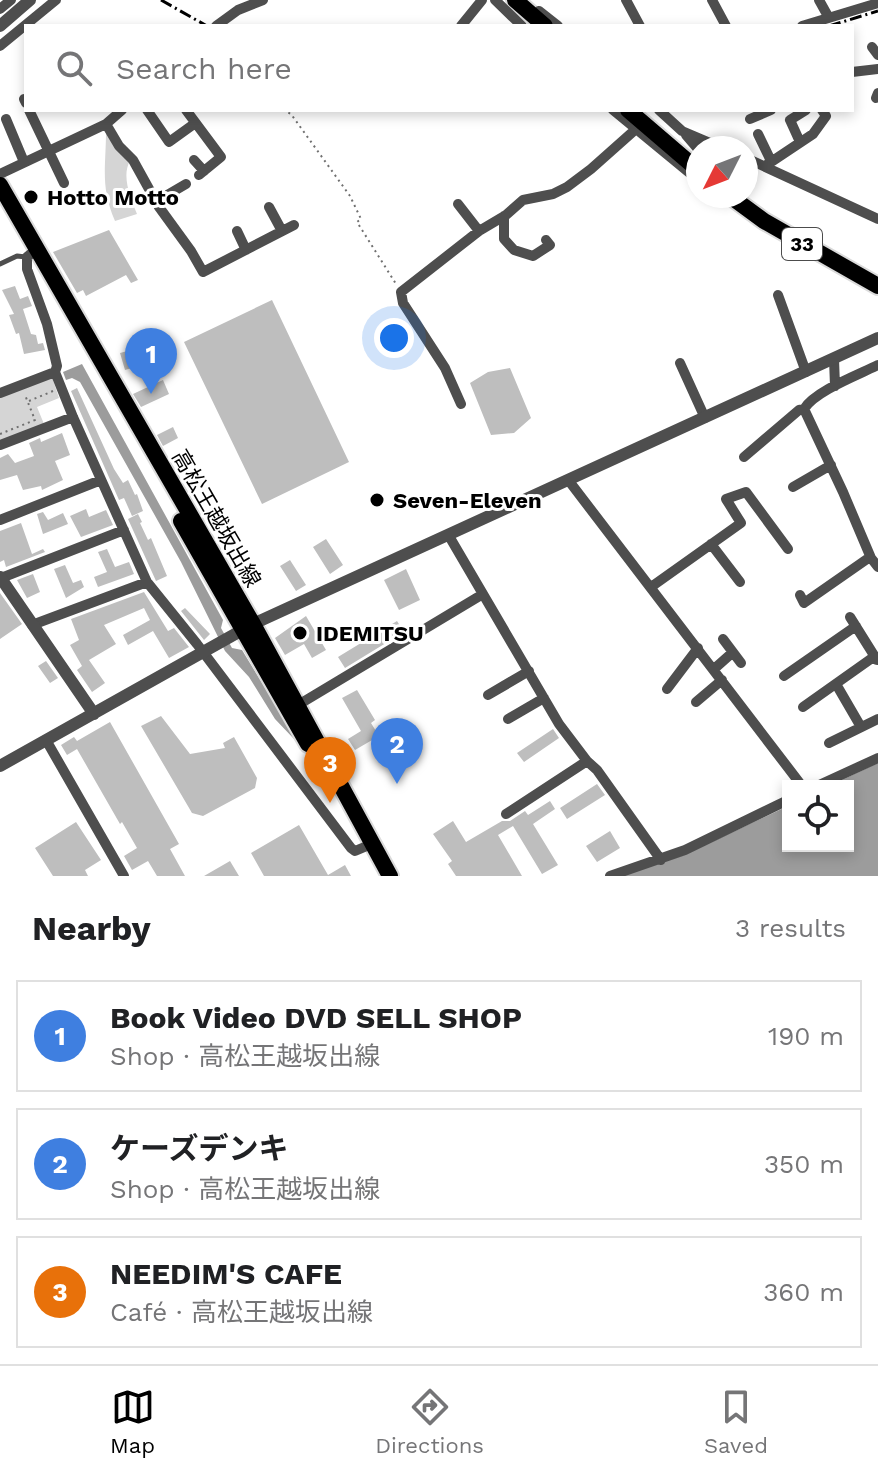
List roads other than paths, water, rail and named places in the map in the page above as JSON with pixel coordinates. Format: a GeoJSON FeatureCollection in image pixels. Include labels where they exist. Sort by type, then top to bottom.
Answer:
{"type":"FeatureCollection","features":[{"type":"Feature","properties":{"kind":"main road"},"geometry":{"type":"LineString","coordinates":[[511,0],[530,24]]}},
{"type":"Feature","properties":{"kind":"main road"},"geometry":{"type":"LineString","coordinates":[[511,0],[542,24]]}},
{"type":"Feature","properties":{"kind":"main road"},"geometry":{"type":"LineString","coordinates":[[630,112],[686,160]]}},
{"type":"Feature","properties":{"kind":"main road"},"geometry":{"type":"LineString","coordinates":[[644,112],[686,148]]}},
{"type":"Feature","properties":{"kind":"main road","name":"高松王越坂出線"},"geometry":{"type":"LineString","coordinates":[[0,185],[31,254]]}},
{"type":"Feature","properties":{"kind":"main road","name":"高松王越坂出線"},"geometry":{"type":"LineString","coordinates":[[0,203],[248,627],[369,845],[390,876]]}},
{"type":"Feature","properties":{"kind":"main road","name":"33"},"geometry":{"type":"LineString","coordinates":[[749,208],[764,221],[878,286]]}},
{"type":"Feature","properties":{"kind":"main road","name":"33"},"geometry":{"type":"LineString","coordinates":[[755,208],[878,280]]}},
{"type":"Feature","properties":{"kind":"main road","name":"高松王越坂出線"},"geometry":{"type":"LineString","coordinates":[[369,845],[378,876]]}},
{"type":"Feature","properties":{"kind":"street"},"geometry":{"type":"LineString","coordinates":[[0,9],[11,0]]}},
{"type":"Feature","properties":{"kind":"street"},"geometry":{"type":"LineString","coordinates":[[0,26],[30,0]]}},
{"type":"Feature","properties":{"kind":"street"},"geometry":{"type":"LineString","coordinates":[[27,24],[56,0]]}},
{"type":"Feature","properties":{"kind":"street"},"geometry":{"type":"LineString","coordinates":[[219,24],[238,10],[263,0]]}},
{"type":"Feature","properties":{"kind":"street"},"geometry":{"type":"LineString","coordinates":[[463,24],[482,0]]}},
{"type":"Feature","properties":{"kind":"street"},"geometry":{"type":"LineString","coordinates":[[495,0],[520,24]]}},
{"type":"Feature","properties":{"kind":"street"},"geometry":{"type":"LineString","coordinates":[[511,0],[534,7],[555,24]]}},
{"type":"Feature","properties":{"kind":"street"},"geometry":{"type":"LineString","coordinates":[[627,0],[639,24]]}},
{"type":"Feature","properties":{"kind":"street"},"geometry":{"type":"LineString","coordinates":[[712,0],[725,24]]}},
{"type":"Feature","properties":{"kind":"street"},"geometry":{"type":"LineString","coordinates":[[819,0],[829,18]]}},
{"type":"Feature","properties":{"kind":"street"},"geometry":{"type":"LineString","coordinates":[[809,24],[878,3]]}},
{"type":"Feature","properties":{"kind":"street"},"geometry":{"type":"LineString","coordinates":[[0,46],[24,26]]}},
{"type":"Feature","properties":{"kind":"street"},"geometry":{"type":"LineString","coordinates":[[854,72],[878,69]]}},
{"type":"Feature","properties":{"kind":"street"},"geometry":{"type":"LineString","coordinates":[[30,112],[64,183]]}},
{"type":"Feature","properties":{"kind":"street"},"geometry":{"type":"LineString","coordinates":[[0,174],[106,124],[120,112]]}},
{"type":"Feature","properties":{"kind":"street"},"geometry":{"type":"LineString","coordinates":[[148,112],[169,142],[194,124]]}},
{"type":"Feature","properties":{"kind":"street"},"geometry":{"type":"LineString","coordinates":[[187,112],[221,157],[201,173],[194,160]]}},
{"type":"Feature","properties":{"kind":"street"},"geometry":{"type":"LineString","coordinates":[[615,112],[686,170]]}},
{"type":"Feature","properties":{"kind":"street"},"geometry":{"type":"LineString","coordinates":[[661,112],[686,136]]}},
{"type":"Feature","properties":{"kind":"street"},"geometry":{"type":"LineString","coordinates":[[750,119],[766,112]]}},
{"type":"Feature","properties":{"kind":"street"},"geometry":{"type":"LineString","coordinates":[[768,164],[813,134],[826,116],[823,112]]}},
{"type":"Feature","properties":{"kind":"street"},"geometry":{"type":"LineString","coordinates":[[790,114],[800,142]]}},
{"type":"Feature","properties":{"kind":"street"},"geometry":{"type":"LineString","coordinates":[[6,119],[24,162]]}},
{"type":"Feature","properties":{"kind":"street"},"geometry":{"type":"LineString","coordinates":[[106,124],[119,146],[133,160],[203,272],[294,225]]}},
{"type":"Feature","properties":{"kind":"street"},"geometry":{"type":"LineString","coordinates":[[461,404],[445,368],[403,303],[401,292],[523,200],[553,194],[567,187],[636,129]]}},
{"type":"Feature","properties":{"kind":"street"},"geometry":{"type":"LineString","coordinates":[[682,131],[694,136]]}},
{"type":"Feature","properties":{"kind":"street"},"geometry":{"type":"LineString","coordinates":[[758,134],[768,164]]}},
{"type":"Feature","properties":{"kind":"street"},"geometry":{"type":"LineString","coordinates":[[758,161],[878,219]]}},
{"type":"Feature","properties":{"kind":"street"},"geometry":{"type":"LineString","coordinates":[[157,201],[186,184]]}},
{"type":"Feature","properties":{"kind":"street"},"geometry":{"type":"LineString","coordinates":[[458,204],[479,231]]}},
{"type":"Feature","properties":{"kind":"street"},"geometry":{"type":"LineString","coordinates":[[269,207],[282,231]]}},
{"type":"Feature","properties":{"kind":"street"},"geometry":{"type":"LineString","coordinates":[[504,216],[504,239],[514,250],[533,256],[550,245],[546,240]]}},
{"type":"Feature","properties":{"kind":"street"},"geometry":{"type":"LineString","coordinates":[[237,231],[246,250]]}},
{"type":"Feature","properties":{"kind":"street"},"geometry":{"type":"LineString","coordinates":[[31,254],[27,269],[47,324],[57,366],[55,372],[147,582],[351,848],[355,851],[369,845]]}},
{"type":"Feature","properties":{"kind":"street"},"geometry":{"type":"LineString","coordinates":[[778,295],[806,372]]}},
{"type":"Feature","properties":{"kind":"street"},"geometry":{"type":"LineString","coordinates":[[0,766],[248,627],[878,338]]}},
{"type":"Feature","properties":{"kind":"street"},"geometry":{"type":"LineString","coordinates":[[834,359],[835,386]]}},
{"type":"Feature","properties":{"kind":"street"},"geometry":{"type":"LineString","coordinates":[[680,363],[705,418]]}},
{"type":"Feature","properties":{"kind":"street"},"geometry":{"type":"LineString","coordinates":[[744,457],[807,404],[878,365]]}},
{"type":"Feature","properties":{"kind":"street"},"geometry":{"type":"LineString","coordinates":[[0,393],[55,372]]}},
{"type":"Feature","properties":{"kind":"street"},"geometry":{"type":"LineString","coordinates":[[804,409],[870,557],[878,567]]}},
{"type":"Feature","properties":{"kind":"street"},"geometry":{"type":"LineString","coordinates":[[0,445],[73,417]]}},
{"type":"Feature","properties":{"kind":"street"},"geometry":{"type":"LineString","coordinates":[[793,487],[831,465]]}},
{"type":"Feature","properties":{"kind":"street"},"geometry":{"type":"LineString","coordinates":[[0,520],[101,480]]}},
{"type":"Feature","properties":{"kind":"street"},"geometry":{"type":"LineString","coordinates":[[569,481],[797,780]]}},
{"type":"Feature","properties":{"kind":"street"},"geometry":{"type":"LineString","coordinates":[[651,587],[741,523],[726,499],[746,492],[788,549]]}},
{"type":"Feature","properties":{"kind":"street"},"geometry":{"type":"LineString","coordinates":[[94,714],[0,578],[124,530]]}},
{"type":"Feature","properties":{"kind":"street"},"geometry":{"type":"LineString","coordinates":[[449,536],[544,698],[661,860]]}},
{"type":"Feature","properties":{"kind":"street"},"geometry":{"type":"LineString","coordinates":[[711,544],[740,582]]}},
{"type":"Feature","properties":{"kind":"street"},"geometry":{"type":"LineString","coordinates":[[800,595],[804,603],[870,557]]}},
{"type":"Feature","properties":{"kind":"street"},"geometry":{"type":"LineString","coordinates":[[32,625],[147,582]]}},
{"type":"Feature","properties":{"kind":"street"},"geometry":{"type":"LineString","coordinates":[[293,708],[483,594]]}},
{"type":"Feature","properties":{"kind":"street"},"geometry":{"type":"LineString","coordinates":[[784,676],[853,621],[876,659],[803,707]]}},
{"type":"Feature","properties":{"kind":"street"},"geometry":{"type":"LineString","coordinates":[[723,639],[741,663]]}},
{"type":"Feature","properties":{"kind":"street"},"geometry":{"type":"LineString","coordinates":[[667,689],[698,648]]}},
{"type":"Feature","properties":{"kind":"street"},"geometry":{"type":"LineString","coordinates":[[714,669],[732,653]]}},
{"type":"Feature","properties":{"kind":"street"},"geometry":{"type":"LineString","coordinates":[[488,695],[529,671]]}},
{"type":"Feature","properties":{"kind":"street"},"geometry":{"type":"LineString","coordinates":[[696,702],[722,680]]}},
{"type":"Feature","properties":{"kind":"street"},"geometry":{"type":"LineString","coordinates":[[836,684],[861,727]]}},
{"type":"Feature","properties":{"kind":"street"},"geometry":{"type":"LineString","coordinates":[[508,719],[544,698]]}},
{"type":"Feature","properties":{"kind":"street"},"geometry":{"type":"LineString","coordinates":[[829,743],[878,719]]}},
{"type":"Feature","properties":{"kind":"street"},"geometry":{"type":"LineString","coordinates":[[46,740],[124,876]]}},
{"type":"Feature","properties":{"kind":"street"},"geometry":{"type":"LineString","coordinates":[[830,780],[878,758]]}},
{"type":"Feature","properties":{"kind":"street"},"geometry":{"type":"LineString","coordinates":[[506,814],[587,761]]}},
{"type":"Feature","properties":{"kind":"street"},"geometry":{"type":"LineString","coordinates":[[610,876],[661,860],[782,803]]}},
{"type":"Feature","properties":{"kind":"lane"},"geometry":{"type":"LineString","coordinates":[[0,264],[31,254]]}},
{"type":"Feature","properties":{"kind":"railway"},"geometry":{"type":"LineString","coordinates":[[161,0],[203,24]]}},
{"type":"Feature","properties":{"kind":"railway"},"geometry":{"type":"LineString","coordinates":[[836,24],[878,11]]}},
{"type":"Feature","properties":{"kind":"place","name":"Hotto Motto"},"geometry":{"type":"Point","coordinates":[31,197]}},
{"type":"Feature","properties":{"kind":"place","name":"Book Video DVD SELL SHOP"},"geometry":{"type":"Point","coordinates":[151,394]}},
{"type":"Feature","properties":{"kind":"place","name":"Seven-Eleven"},"geometry":{"type":"Point","coordinates":[377,500]}},
{"type":"Feature","properties":{"kind":"place","name":"IDEMITSU"},"geometry":{"type":"Point","coordinates":[300,633]}},
{"type":"Feature","properties":{"kind":"place","name":"ケーズデンキ"},"geometry":{"type":"Point","coordinates":[397,784]}},
{"type":"Feature","properties":{"kind":"place","name":"NEEDIM'S CAFE"},"geometry":{"type":"Point","coordinates":[330,803]}}]}
